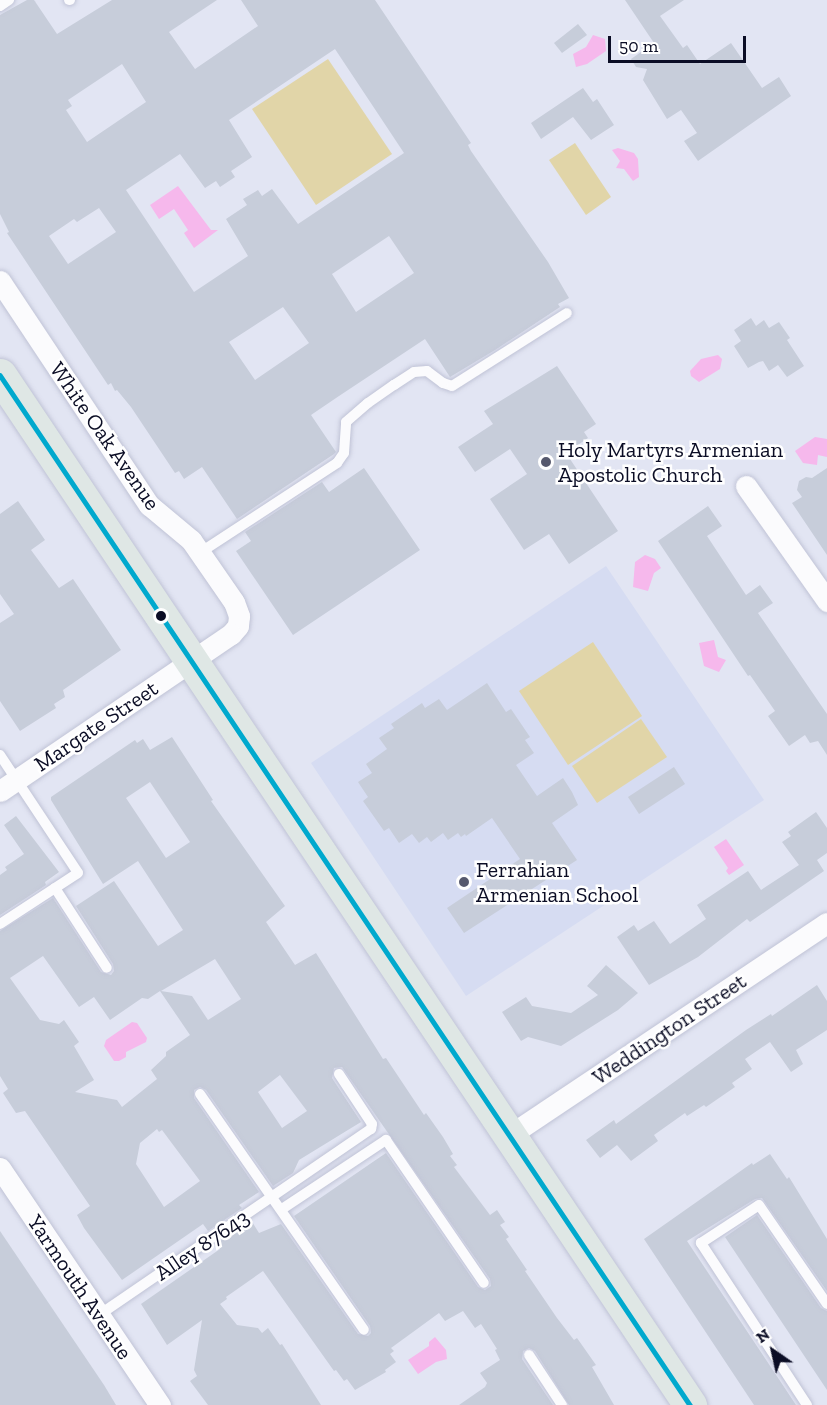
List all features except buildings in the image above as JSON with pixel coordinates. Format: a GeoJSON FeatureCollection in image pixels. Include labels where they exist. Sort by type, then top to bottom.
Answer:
{"type":"FeatureCollection","features":[{"type":"Feature","properties":{"kind":"main road"},"geometry":{"type":"LineString","coordinates":[[0,375],[690,1405]]}},
{"type":"Feature","properties":{"kind":"street","name":"White Oak Avenue"},"geometry":{"type":"LineString","coordinates":[[0,281],[149,506],[182,530],[201,552],[234,602],[239,616],[238,626],[231,634],[191,661]]}},
{"type":"Feature","properties":{"kind":"street"},"geometry":{"type":"LineString","coordinates":[[746,486],[825,594]]}},
{"type":"Feature","properties":{"kind":"street","name":"Margate Street"},"geometry":{"type":"LineString","coordinates":[[8,785],[191,661]]}},
{"type":"Feature","properties":{"kind":"street","name":"Weddington Street"},"geometry":{"type":"LineString","coordinates":[[510,1135],[827,923]]}},
{"type":"Feature","properties":{"kind":"street","name":"Yarmouth Avenue"},"geometry":{"type":"LineString","coordinates":[[0,1168],[160,1405]]}},
{"type":"Feature","properties":{"kind":"lane"},"geometry":{"type":"LineString","coordinates":[[0,6],[9,0]]}},
{"type":"Feature","properties":{"kind":"lane"},"geometry":{"type":"LineString","coordinates":[[201,552],[337,463],[344,453],[346,422],[394,385],[414,372],[427,371],[443,383],[452,386],[567,313]]}},
{"type":"Feature","properties":{"kind":"lane"},"geometry":{"type":"LineString","coordinates":[[0,755],[8,785],[78,873],[0,924]]}},
{"type":"Feature","properties":{"kind":"lane"},"geometry":{"type":"LineString","coordinates":[[55,888],[107,968]]}},
{"type":"Feature","properties":{"kind":"lane","name":"Alley 87643"},"geometry":{"type":"LineString","coordinates":[[99,1315],[371,1129],[372,1124],[339,1074]]}},
{"type":"Feature","properties":{"kind":"lane"},"geometry":{"type":"LineString","coordinates":[[200,1094],[364,1330]]}},
{"type":"Feature","properties":{"kind":"lane"},"geometry":{"type":"LineString","coordinates":[[282,1209],[386,1140],[484,1283]]}},
{"type":"Feature","properties":{"kind":"lane"},"geometry":{"type":"LineString","coordinates":[[807,1405],[701,1243],[759,1204],[827,1304]]}},
{"type":"Feature","properties":{"kind":"lane"},"geometry":{"type":"LineString","coordinates":[[529,1355],[562,1405]]}},
{"type":"Feature","properties":{"kind":"shaded area"},"geometry":{"type":"Polygon","coordinates":[[[593,35],[605,39],[606,51],[587,64],[576,67],[573,54],[586,47],[593,35]]]}},
{"type":"Feature","properties":{"kind":"shaded area"},"geometry":{"type":"Polygon","coordinates":[[[328,59],[392,154],[316,205],[252,109],[328,59]]]}},
{"type":"Feature","properties":{"kind":"shaded area"},"geometry":{"type":"Polygon","coordinates":[[[575,143],[611,197],[586,215],[549,160],[575,143]]]}},
{"type":"Feature","properties":{"kind":"shaded area"},"geometry":{"type":"Polygon","coordinates":[[[618,148],[634,153],[638,159],[639,177],[633,181],[624,169],[616,168],[620,161],[612,150],[618,148]]]}},
{"type":"Feature","properties":{"kind":"shaded area"},"geometry":{"type":"Polygon","coordinates":[[[178,186],[211,230],[218,230],[194,248],[184,233],[188,230],[174,209],[159,219],[150,205],[178,186]]]}},
{"type":"Feature","properties":{"kind":"shaded area"},"geometry":{"type":"Polygon","coordinates":[[[718,355],[722,359],[720,369],[699,382],[691,376],[690,371],[701,359],[718,355]]]}},
{"type":"Feature","properties":{"kind":"shaded area"},"geometry":{"type":"Polygon","coordinates":[[[815,437],[827,439],[827,457],[818,455],[817,465],[803,463],[795,451],[815,437]]]}},
{"type":"Feature","properties":{"kind":"shaded area"},"geometry":{"type":"Polygon","coordinates":[[[645,555],[655,559],[661,568],[654,573],[648,591],[633,587],[635,562],[645,555]]]}},
{"type":"Feature","properties":{"kind":"shaded area"},"geometry":{"type":"Polygon","coordinates":[[[606,566],[764,800],[466,996],[311,763],[606,566]]]}},
{"type":"Feature","properties":{"kind":"shaded area"},"geometry":{"type":"Polygon","coordinates":[[[714,640],[718,657],[726,660],[719,672],[704,666],[699,643],[714,640]]]}},
{"type":"Feature","properties":{"kind":"shaded area"},"geometry":{"type":"Polygon","coordinates":[[[593,642],[642,716],[568,765],[519,691],[593,642]]]}},
{"type":"Feature","properties":{"kind":"shaded area"},"geometry":{"type":"Polygon","coordinates":[[[641,719],[667,757],[597,803],[572,766],[641,719]]]}},
{"type":"Feature","properties":{"kind":"shaded area"},"geometry":{"type":"Polygon","coordinates":[[[726,839],[744,865],[729,875],[726,871],[728,868],[714,847],[726,839]]]}},
{"type":"Feature","properties":{"kind":"shaded area"},"geometry":{"type":"Polygon","coordinates":[[[132,1022],[137,1023],[147,1038],[146,1042],[126,1052],[126,1057],[114,1061],[104,1046],[106,1040],[132,1022]]]}},
{"type":"Feature","properties":{"kind":"shaded area"},"geometry":{"type":"Polygon","coordinates":[[[435,1337],[446,1350],[447,1359],[436,1362],[418,1374],[408,1360],[429,1346],[429,1342],[435,1337]]]}},
{"type":"Feature","properties":{"kind":"transit line"},"geometry":{"type":"LineString","coordinates":[[0,375],[690,1405]]}},
{"type":"Feature","properties":{"kind":"place","name":"Holy Martyrs Armenian Apostolic Church"},"geometry":{"type":"Point","coordinates":[546,462]}},
{"type":"Feature","properties":{"kind":"place","name":"Ferrahian Armenian School"},"geometry":{"type":"Point","coordinates":[464,882]}}]}
